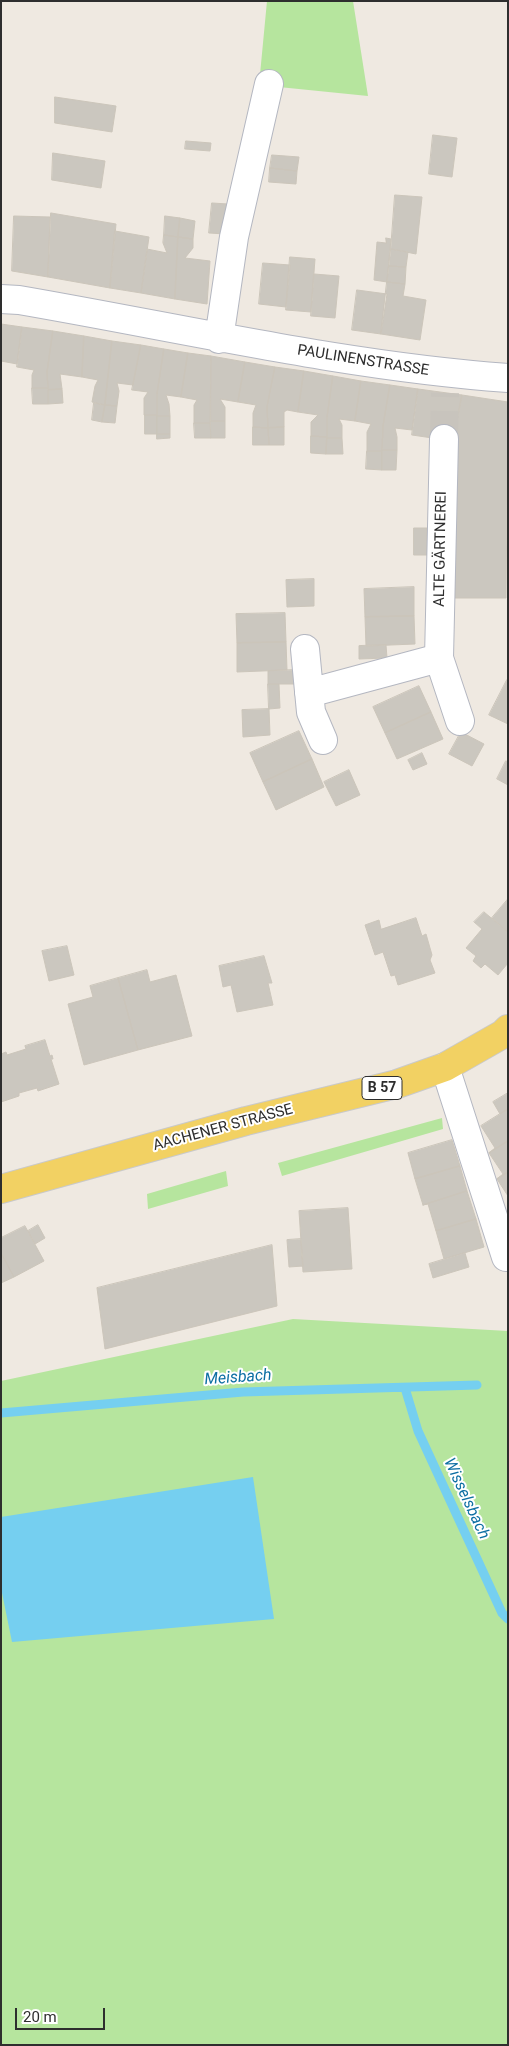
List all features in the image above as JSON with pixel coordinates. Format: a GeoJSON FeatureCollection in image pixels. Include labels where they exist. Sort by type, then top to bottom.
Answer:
{"type":"FeatureCollection","features":[{"type":"Feature","properties":{"kind":"main road","name":"AACHENER STRASSE"},"geometry":{"type":"LineString","coordinates":[[1,1189],[246,1121],[397,1084],[445,1067],[508,1030]]}},
{"type":"Feature","properties":{"kind":"street"},"geometry":{"type":"LineString","coordinates":[[219,339],[234,237],[269,84]]}},
{"type":"Feature","properties":{"kind":"street","name":"PAULINENSTRASSE"},"geometry":{"type":"LineString","coordinates":[[1,298],[143,321],[219,339],[445,383],[508,378]]}},
{"type":"Feature","properties":{"kind":"street","name":"ALTE GÄRTNEREI"},"geometry":{"type":"LineString","coordinates":[[444,439],[439,658],[460,721]]}},
{"type":"Feature","properties":{"kind":"street"},"geometry":{"type":"LineString","coordinates":[[305,649],[311,712],[323,740]]}},
{"type":"Feature","properties":{"kind":"street"},"geometry":{"type":"LineString","coordinates":[[309,693],[439,658]]}},
{"type":"Feature","properties":{"kind":"street"},"geometry":{"type":"LineString","coordinates":[[445,1067],[506,1257]]}},
{"type":"Feature","properties":{"kind":"green space"},"geometry":{"type":"Polygon","coordinates":[[[267,1],[353,1],[368,96],[259,85],[267,1]]]}},
{"type":"Feature","properties":{"kind":"green space"},"geometry":{"type":"Polygon","coordinates":[[[442,1118],[443,1129],[282,1176],[278,1163],[442,1118]]]}},
{"type":"Feature","properties":{"kind":"green space"},"geometry":{"type":"Polygon","coordinates":[[[226,1171],[228,1186],[148,1209],[147,1194],[226,1171]]]}},
{"type":"Feature","properties":{"kind":"green space"},"geometry":{"type":"Polygon","coordinates":[[[293,1319],[508,1331],[508,2045],[1,2045],[1,1381],[293,1319]]]}},
{"type":"Feature","properties":{"kind":"water"},"geometry":{"type":"Polygon","coordinates":[[[253,1477],[274,1619],[12,1642],[1,1588],[1,1517],[253,1477]]]}},
{"type":"Feature","properties":{"kind":"building"},"geometry":{"type":"Polygon","coordinates":[[[55,97],[116,106],[112,132],[55,123],[55,97]]]}},
{"type":"Feature","properties":{"kind":"building"},"geometry":{"type":"Polygon","coordinates":[[[433,135],[457,138],[452,177],[429,174],[433,135]]]}},
{"type":"Feature","properties":{"kind":"building"},"geometry":{"type":"Polygon","coordinates":[[[186,141],[211,143],[210,151],[185,149],[186,141]]]}},
{"type":"Feature","properties":{"kind":"building"},"geometry":{"type":"Polygon","coordinates":[[[53,153],[105,161],[101,188],[52,180],[53,153]]]}},
{"type":"Feature","properties":{"kind":"building"},"geometry":{"type":"Polygon","coordinates":[[[272,155],[299,157],[297,171],[270,168],[272,155]]]}},
{"type":"Feature","properties":{"kind":"building"},"geometry":{"type":"Polygon","coordinates":[[[270,168],[297,171],[296,184],[269,182],[270,168]]]}},
{"type":"Feature","properties":{"kind":"building"},"geometry":{"type":"Polygon","coordinates":[[[395,195],[422,197],[416,254],[391,249],[395,195]]]}},
{"type":"Feature","properties":{"kind":"building"},"geometry":{"type":"Polygon","coordinates":[[[212,203],[228,204],[225,234],[209,233],[212,203]]]}},
{"type":"Feature","properties":{"kind":"building"},"geometry":{"type":"Polygon","coordinates":[[[51,213],[116,224],[110,288],[48,277],[51,213]]]}},
{"type":"Feature","properties":{"kind":"building"},"geometry":{"type":"Polygon","coordinates":[[[14,216],[50,217],[48,277],[12,271],[14,216]]]}},
{"type":"Feature","properties":{"kind":"building"},"geometry":{"type":"Polygon","coordinates":[[[165,216],[180,218],[178,237],[164,235],[165,216]]]}},
{"type":"Feature","properties":{"kind":"building"},"geometry":{"type":"Polygon","coordinates":[[[180,218],[195,221],[193,239],[178,237],[180,218]]]}},
{"type":"Feature","properties":{"kind":"building"},"geometry":{"type":"Polygon","coordinates":[[[115,231],[149,237],[141,293],[110,288],[115,231]]]}},
{"type":"Feature","properties":{"kind":"building"},"geometry":{"type":"Polygon","coordinates":[[[164,235],[178,237],[175,299],[141,293],[147,249],[167,253],[163,243],[164,235]]]}},
{"type":"Feature","properties":{"kind":"building"},"geometry":{"type":"Polygon","coordinates":[[[178,237],[193,239],[193,248],[185,258],[210,261],[207,304],[175,299],[178,237]]]}},
{"type":"Feature","properties":{"kind":"building"},"geometry":{"type":"Polygon","coordinates":[[[386,238],[391,239],[387,282],[374,280],[377,242],[386,243],[386,238]]]}},
{"type":"Feature","properties":{"kind":"building"},"geometry":{"type":"Polygon","coordinates":[[[391,249],[408,252],[406,267],[389,266],[391,249]]]}},
{"type":"Feature","properties":{"kind":"building"},"geometry":{"type":"Polygon","coordinates":[[[290,257],[315,259],[311,312],[286,310],[290,257]]]}},
{"type":"Feature","properties":{"kind":"building"},"geometry":{"type":"Polygon","coordinates":[[[263,263],[290,265],[286,307],[259,304],[263,263]]]}},
{"type":"Feature","properties":{"kind":"building"},"geometry":{"type":"Polygon","coordinates":[[[389,266],[406,267],[405,284],[387,282],[389,266]]]}},
{"type":"Feature","properties":{"kind":"building"},"geometry":{"type":"Polygon","coordinates":[[[314,274],[339,276],[335,318],[311,316],[314,274]]]}},
{"type":"Feature","properties":{"kind":"building"},"geometry":{"type":"Polygon","coordinates":[[[387,282],[405,284],[403,296],[426,300],[420,340],[381,334],[387,282]]]}},
{"type":"Feature","properties":{"kind":"building"},"geometry":{"type":"Polygon","coordinates":[[[357,290],[387,294],[381,334],[352,330],[357,290]]]}},
{"type":"Feature","properties":{"kind":"building"},"geometry":{"type":"Polygon","coordinates":[[[1,324],[22,327],[17,364],[1,361],[1,324]]]}},
{"type":"Feature","properties":{"kind":"building"},"geometry":{"type":"Polygon","coordinates":[[[22,327],[53,331],[47,372],[48,388],[32,388],[34,370],[17,367],[22,327]]]}},
{"type":"Feature","properties":{"kind":"building"},"geometry":{"type":"Polygon","coordinates":[[[53,331],[84,336],[82,377],[60,374],[62,389],[48,390],[47,372],[53,331]]]}},
{"type":"Feature","properties":{"kind":"building"},"geometry":{"type":"Polygon","coordinates":[[[84,336],[112,341],[105,405],[92,402],[98,380],[82,377],[84,336]]]}},
{"type":"Feature","properties":{"kind":"building"},"geometry":{"type":"Polygon","coordinates":[[[112,341],[141,345],[133,385],[117,383],[119,391],[117,406],[105,405],[112,341]]]}},
{"type":"Feature","properties":{"kind":"building"},"geometry":{"type":"Polygon","coordinates":[[[141,345],[164,349],[157,394],[157,415],[144,415],[144,398],[148,392],[132,390],[141,345]]]}},
{"type":"Feature","properties":{"kind":"building"},"geometry":{"type":"Polygon","coordinates":[[[164,349],[188,353],[181,397],[166,395],[170,416],[157,416],[157,394],[164,349]]]}},
{"type":"Feature","properties":{"kind":"building"},"geometry":{"type":"Polygon","coordinates":[[[188,353],[211,356],[210,423],[194,423],[194,405],[197,400],[181,397],[188,353]]]}},
{"type":"Feature","properties":{"kind":"building"},"geometry":{"type":"Polygon","coordinates":[[[211,356],[245,362],[238,402],[220,399],[225,407],[225,421],[211,421],[211,356]]]}},
{"type":"Feature","properties":{"kind":"building"},"geometry":{"type":"Polygon","coordinates":[[[245,362],[275,367],[267,407],[268,428],[253,427],[253,413],[256,405],[238,402],[245,362]]]}},
{"type":"Feature","properties":{"kind":"building"},"geometry":{"type":"Polygon","coordinates":[[[275,367],[304,371],[298,412],[287,410],[284,412],[284,427],[268,428],[267,407],[275,367]]]}},
{"type":"Feature","properties":{"kind":"building"},"geometry":{"type":"Polygon","coordinates":[[[304,371],[333,376],[327,417],[327,437],[311,436],[311,422],[318,415],[298,412],[304,371]]]}},
{"type":"Feature","properties":{"kind":"building"},"geometry":{"type":"Polygon","coordinates":[[[333,376],[361,381],[355,421],[339,419],[342,425],[342,438],[327,438],[327,417],[333,376]]]}},
{"type":"Feature","properties":{"kind":"building"},"geometry":{"type":"Polygon","coordinates":[[[361,381],[390,385],[383,426],[382,451],[367,451],[367,432],[371,424],[355,421],[361,381]]]}},
{"type":"Feature","properties":{"kind":"building"},"geometry":{"type":"Polygon","coordinates":[[[390,385],[418,389],[412,430],[395,428],[397,450],[382,450],[383,426],[390,385]]]}},
{"type":"Feature","properties":{"kind":"building"},"geometry":{"type":"Polygon","coordinates":[[[32,388],[48,388],[48,404],[33,404],[32,388]]]}},
{"type":"Feature","properties":{"kind":"building"},"geometry":{"type":"Polygon","coordinates":[[[62,389],[63,403],[48,404],[48,390],[62,389]]]}},
{"type":"Feature","properties":{"kind":"building"},"geometry":{"type":"Polygon","coordinates":[[[418,389],[462,395],[453,441],[412,435],[418,389]]]}},
{"type":"Feature","properties":{"kind":"building"},"geometry":{"type":"Polygon","coordinates":[[[462,395],[508,402],[506,598],[455,598],[454,437],[462,395]]]}},
{"type":"Feature","properties":{"kind":"building"},"geometry":{"type":"Polygon","coordinates":[[[94,403],[105,405],[102,422],[92,420],[94,403]]]}},
{"type":"Feature","properties":{"kind":"building"},"geometry":{"type":"Polygon","coordinates":[[[105,405],[117,406],[115,423],[102,422],[105,405]]]}},
{"type":"Feature","properties":{"kind":"building"},"geometry":{"type":"Polygon","coordinates":[[[145,415],[157,415],[157,434],[145,434],[145,415]]]}},
{"type":"Feature","properties":{"kind":"building"},"geometry":{"type":"Polygon","coordinates":[[[157,416],[170,416],[170,434],[157,434],[157,416]]]}},
{"type":"Feature","properties":{"kind":"building"},"geometry":{"type":"Polygon","coordinates":[[[211,421],[225,421],[225,438],[211,438],[211,421]]]}},
{"type":"Feature","properties":{"kind":"building"},"geometry":{"type":"Polygon","coordinates":[[[194,423],[210,423],[211,438],[195,438],[194,423]]]}},
{"type":"Feature","properties":{"kind":"building"},"geometry":{"type":"Polygon","coordinates":[[[253,427],[268,428],[269,445],[253,445],[253,427]]]}},
{"type":"Feature","properties":{"kind":"building"},"geometry":{"type":"Polygon","coordinates":[[[284,427],[284,445],[269,445],[268,428],[284,427]]]}},
{"type":"Feature","properties":{"kind":"building"},"geometry":{"type":"Polygon","coordinates":[[[157,434],[170,434],[170,438],[157,439],[157,434]]]}},
{"type":"Feature","properties":{"kind":"building"},"geometry":{"type":"Polygon","coordinates":[[[311,436],[327,437],[326,454],[311,453],[311,436]]]}},
{"type":"Feature","properties":{"kind":"building"},"geometry":{"type":"Polygon","coordinates":[[[327,438],[342,438],[343,454],[326,454],[327,438]]]}},
{"type":"Feature","properties":{"kind":"building"},"geometry":{"type":"Polygon","coordinates":[[[382,450],[397,450],[396,470],[382,470],[382,450]]]}},
{"type":"Feature","properties":{"kind":"building"},"geometry":{"type":"Polygon","coordinates":[[[367,451],[382,451],[382,470],[366,469],[367,451]]]}},
{"type":"Feature","properties":{"kind":"building"},"geometry":{"type":"Polygon","coordinates":[[[414,528],[427,528],[428,555],[414,555],[414,528]]]}},
{"type":"Feature","properties":{"kind":"building"},"geometry":{"type":"Polygon","coordinates":[[[314,579],[314,606],[287,607],[286,580],[314,579]]]}},
{"type":"Feature","properties":{"kind":"building"},"geometry":{"type":"Polygon","coordinates":[[[414,587],[414,616],[365,617],[364,589],[414,587]]]}},
{"type":"Feature","properties":{"kind":"building"},"geometry":{"type":"Polygon","coordinates":[[[285,613],[286,642],[237,643],[236,614],[285,613]]]}},
{"type":"Feature","properties":{"kind":"building"},"geometry":{"type":"Polygon","coordinates":[[[414,616],[415,644],[366,646],[365,617],[414,616]]]}},
{"type":"Feature","properties":{"kind":"building"},"geometry":{"type":"Polygon","coordinates":[[[286,642],[287,670],[237,672],[237,643],[286,642]]]}},
{"type":"Feature","properties":{"kind":"building"},"geometry":{"type":"Polygon","coordinates":[[[386,645],[387,658],[359,659],[359,646],[386,645]]]}},
{"type":"Feature","properties":{"kind":"building"},"geometry":{"type":"Polygon","coordinates":[[[295,670],[296,684],[268,684],[268,671],[295,670]]]}},
{"type":"Feature","properties":{"kind":"building"},"geometry":{"type":"Polygon","coordinates":[[[508,681],[508,724],[489,715],[508,681]]]}},
{"type":"Feature","properties":{"kind":"building"},"geometry":{"type":"Polygon","coordinates":[[[268,684],[279,684],[280,708],[269,709],[268,684]]]}},
{"type":"Feature","properties":{"kind":"building"},"geometry":{"type":"Polygon","coordinates":[[[419,686],[431,712],[385,733],[373,707],[419,686]]]}},
{"type":"Feature","properties":{"kind":"building"},"geometry":{"type":"Polygon","coordinates":[[[269,709],[270,735],[243,737],[242,710],[269,709]]]}},
{"type":"Feature","properties":{"kind":"building"},"geometry":{"type":"Polygon","coordinates":[[[431,712],[443,739],[397,759],[385,733],[431,712]]]}},
{"type":"Feature","properties":{"kind":"building"},"geometry":{"type":"Polygon","coordinates":[[[299,731],[312,759],[263,782],[250,753],[299,731]]]}},
{"type":"Feature","properties":{"kind":"building"},"geometry":{"type":"Polygon","coordinates":[[[461,732],[484,744],[472,766],[449,754],[461,732]]]}},
{"type":"Feature","properties":{"kind":"building"},"geometry":{"type":"Polygon","coordinates":[[[422,753],[427,764],[413,770],[408,760],[422,753]]]}},
{"type":"Feature","properties":{"kind":"building"},"geometry":{"type":"Polygon","coordinates":[[[312,759],[324,787],[276,810],[263,782],[312,759]]]}},
{"type":"Feature","properties":{"kind":"building"},"geometry":{"type":"Polygon","coordinates":[[[506,761],[508,762],[508,785],[497,779],[506,761]]]}},
{"type":"Feature","properties":{"kind":"building"},"geometry":{"type":"Polygon","coordinates":[[[349,770],[360,795],[336,806],[324,782],[349,770]]]}},
{"type":"Feature","properties":{"kind":"building"},"geometry":{"type":"Polygon","coordinates":[[[508,899],[508,932],[492,918],[508,899]]]}},
{"type":"Feature","properties":{"kind":"building"},"geometry":{"type":"Polygon","coordinates":[[[484,912],[508,932],[508,963],[498,975],[485,964],[481,968],[473,961],[476,956],[466,948],[482,929],[474,922],[484,912]]]}},
{"type":"Feature","properties":{"kind":"building"},"geometry":{"type":"Polygon","coordinates":[[[416,918],[422,936],[426,934],[432,955],[430,960],[435,973],[398,985],[395,975],[391,976],[383,952],[375,955],[365,925],[379,920],[381,929],[416,918]]]}},
{"type":"Feature","properties":{"kind":"building"},"geometry":{"type":"Polygon","coordinates":[[[67,946],[74,975],[49,981],[42,951],[67,946]]]}},
{"type":"Feature","properties":{"kind":"building"},"geometry":{"type":"Polygon","coordinates":[[[264,956],[272,983],[268,983],[273,1005],[237,1012],[231,985],[223,987],[219,966],[264,956]]]}},
{"type":"Feature","properties":{"kind":"building"},"geometry":{"type":"Polygon","coordinates":[[[147,970],[150,982],[176,975],[192,1036],[138,1050],[118,978],[147,970]]]}},
{"type":"Feature","properties":{"kind":"building"},"geometry":{"type":"Polygon","coordinates":[[[118,978],[138,1050],[84,1065],[68,1004],[93,997],[90,986],[118,978]]]}},
{"type":"Feature","properties":{"kind":"building"},"geometry":{"type":"Polygon","coordinates":[[[45,1040],[50,1056],[52,1055],[53,1059],[51,1059],[59,1084],[38,1091],[37,1088],[19,1093],[19,1096],[1,1102],[1,1054],[6,1052],[7,1055],[26,1049],[25,1046],[45,1040]]]}},
{"type":"Feature","properties":{"kind":"building"},"geometry":{"type":"Polygon","coordinates":[[[508,1093],[508,1109],[500,1114],[493,1102],[508,1093]]]}},
{"type":"Feature","properties":{"kind":"building"},"geometry":{"type":"Polygon","coordinates":[[[508,1109],[508,1141],[489,1153],[495,1148],[481,1126],[508,1109]]]}},
{"type":"Feature","properties":{"kind":"building"},"geometry":{"type":"Polygon","coordinates":[[[452,1140],[460,1166],[415,1179],[408,1153],[452,1140]]]}},
{"type":"Feature","properties":{"kind":"building"},"geometry":{"type":"Polygon","coordinates":[[[508,1141],[508,1172],[497,1179],[503,1174],[489,1153],[508,1141]]]}},
{"type":"Feature","properties":{"kind":"building"},"geometry":{"type":"Polygon","coordinates":[[[460,1166],[467,1191],[423,1205],[415,1179],[460,1166]]]}},
{"type":"Feature","properties":{"kind":"building"},"geometry":{"type":"Polygon","coordinates":[[[508,1172],[508,1196],[497,1179],[508,1172]]]}},
{"type":"Feature","properties":{"kind":"building"},"geometry":{"type":"Polygon","coordinates":[[[467,1191],[476,1219],[436,1231],[428,1204],[423,1205],[467,1191]]]}},
{"type":"Feature","properties":{"kind":"building"},"geometry":{"type":"Polygon","coordinates":[[[348,1208],[352,1269],[303,1272],[299,1211],[348,1208]]]}},
{"type":"Feature","properties":{"kind":"building"},"geometry":{"type":"Polygon","coordinates":[[[476,1219],[484,1247],[444,1259],[436,1231],[476,1219]]]}},
{"type":"Feature","properties":{"kind":"building"},"geometry":{"type":"Polygon","coordinates":[[[38,1225],[45,1238],[35,1244],[28,1231],[38,1225]]]}},
{"type":"Feature","properties":{"kind":"building"},"geometry":{"type":"Polygon","coordinates":[[[25,1226],[44,1261],[14,1277],[1,1253],[1,1238],[25,1226]]]}},
{"type":"Feature","properties":{"kind":"building"},"geometry":{"type":"Polygon","coordinates":[[[301,1239],[303,1266],[289,1267],[287,1240],[301,1239]]]}},
{"type":"Feature","properties":{"kind":"building"},"geometry":{"type":"Polygon","coordinates":[[[272,1245],[277,1306],[105,1349],[97,1288],[272,1245]]]}},
{"type":"Feature","properties":{"kind":"building"},"geometry":{"type":"Polygon","coordinates":[[[1,1253],[14,1277],[1,1283],[1,1253]]]}},
{"type":"Feature","properties":{"kind":"building"},"geometry":{"type":"Polygon","coordinates":[[[465,1253],[469,1267],[433,1278],[429,1264],[465,1253]]]}},
{"type":"Feature","properties":{"kind":"waterway","name":"Meisbach"},"geometry":{"type":"LineString","coordinates":[[1,1413],[243,1392],[477,1385]]}},
{"type":"Feature","properties":{"kind":"waterway","name":"Wisselsbach"},"geometry":{"type":"LineString","coordinates":[[405,1388],[418,1431],[502,1613],[508,1619]]}},
{"type":"Feature","properties":{"kind":"tunnel"},"geometry":{"type":"LineString","coordinates":[[444,439],[445,393]]}}]}
